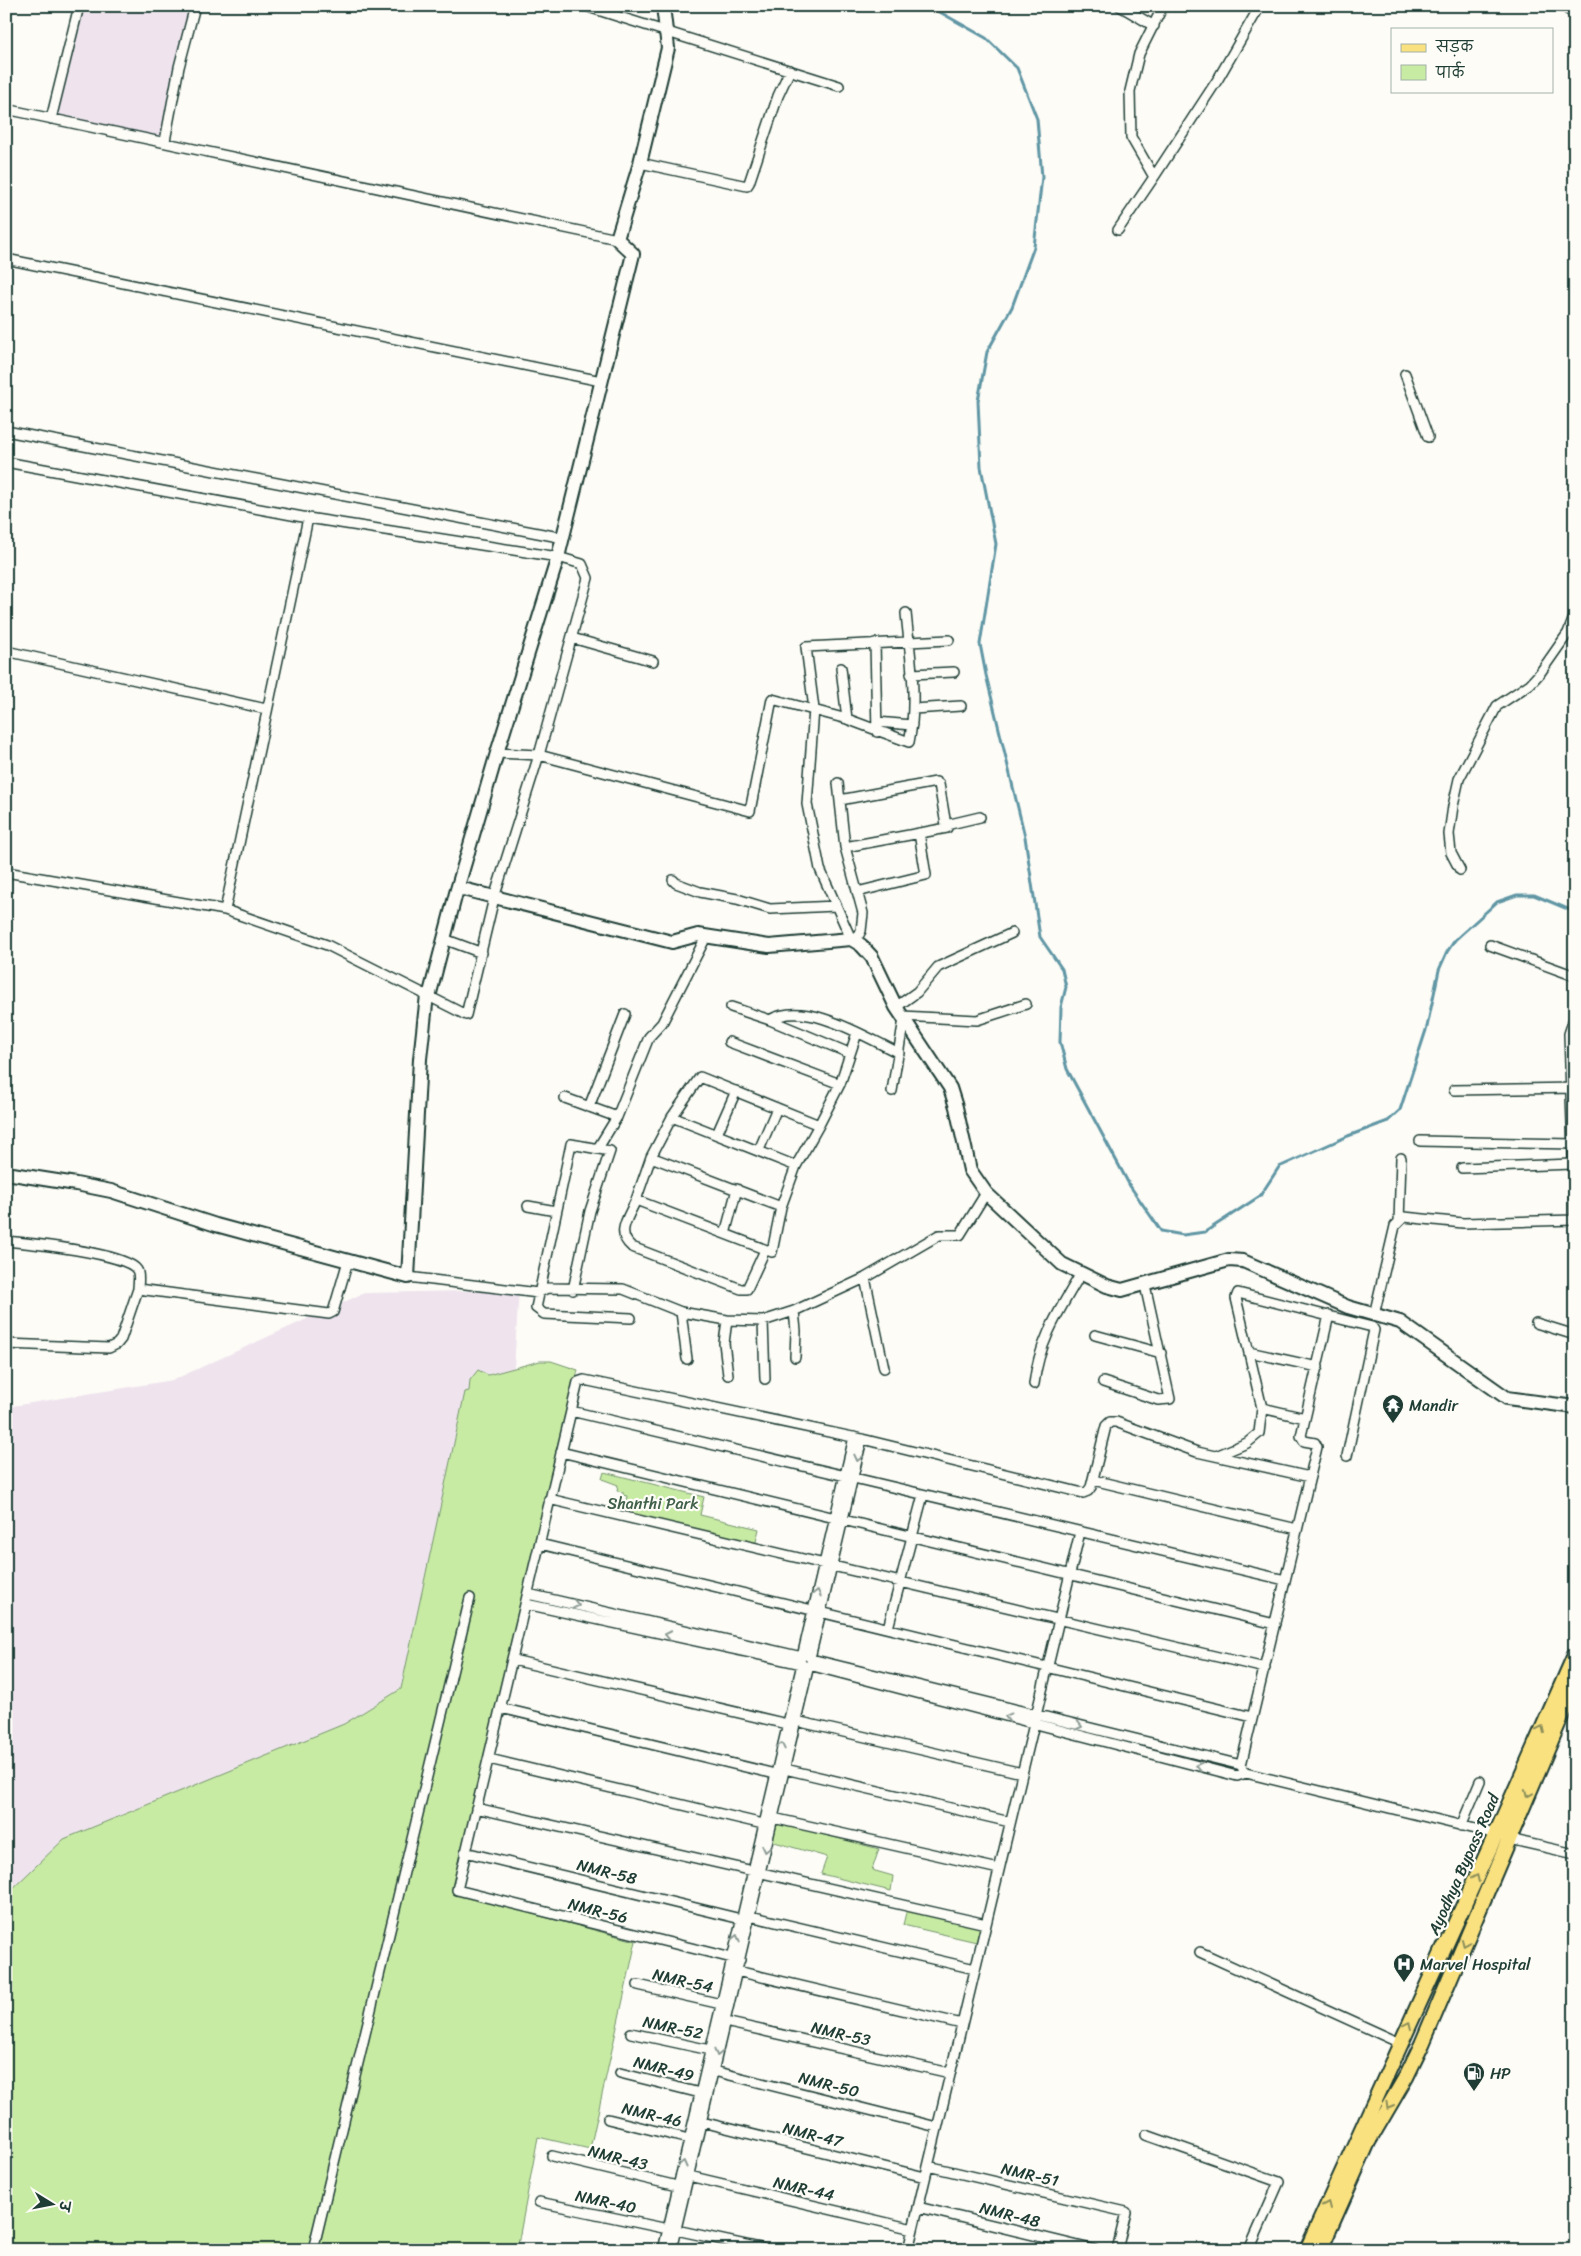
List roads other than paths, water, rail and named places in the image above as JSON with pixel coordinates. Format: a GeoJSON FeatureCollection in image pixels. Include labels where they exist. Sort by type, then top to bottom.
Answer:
{"type":"FeatureCollection","features":[{"type":"Feature","properties":{"kind":"main road","name":"Ayodhya Bypass Road"},"geometry":{"type":"LineString","coordinates":[[1320,2250],[1368,2142],[1406,2077],[1418,2051],[1575,1656]]}},
{"type":"Feature","properties":{"kind":"main road","name":"Ayodhya Bypass Road"},"geometry":{"type":"LineString","coordinates":[[1307,2250],[1400,2043],[1503,1837],[1575,1684]]}},
{"type":"Feature","properties":{"kind":"main road"},"geometry":{"type":"LineString","coordinates":[[1400,2043],[1418,2051]]}},
{"type":"Feature","properties":{"kind":"main road"},"geometry":{"type":"LineString","coordinates":[[1389,2069],[1406,2077]]}},
{"type":"Feature","properties":{"kind":"street"},"geometry":{"type":"LineString","coordinates":[[51,119],[79,6]]}},
{"type":"Feature","properties":{"kind":"street"},"geometry":{"type":"LineString","coordinates":[[165,141],[179,67],[195,6]]}},
{"type":"Feature","properties":{"kind":"street"},"geometry":{"type":"LineString","coordinates":[[585,6],[666,30],[838,86]]}},
{"type":"Feature","properties":{"kind":"street"},"geometry":{"type":"LineString","coordinates":[[617,239],[640,163],[668,48],[663,6]]}},
{"type":"Feature","properties":{"kind":"street"},"geometry":{"type":"LineString","coordinates":[[1120,6],[1154,26]]}},
{"type":"Feature","properties":{"kind":"street"},"geometry":{"type":"LineString","coordinates":[[1154,177],[1131,137],[1130,91],[1139,54],[1163,6]]}},
{"type":"Feature","properties":{"kind":"street"},"geometry":{"type":"LineString","coordinates":[[1118,230],[1218,79],[1260,6]]}},
{"type":"Feature","properties":{"kind":"street"},"geometry":{"type":"LineString","coordinates":[[1562,6],[1575,14]]}},
{"type":"Feature","properties":{"kind":"street"},"geometry":{"type":"LineString","coordinates":[[640,163],[745,186],[748,185],[778,96],[790,70]]}},
{"type":"Feature","properties":{"kind":"street"},"geometry":{"type":"LineString","coordinates":[[6,109],[165,141],[617,239],[633,254],[564,538],[497,753],[430,993],[427,995],[420,1059],[408,1277]]}},
{"type":"Feature","properties":{"kind":"street"},"geometry":{"type":"LineString","coordinates":[[6,259],[601,381]]}},
{"type":"Feature","properties":{"kind":"street"},"geometry":{"type":"LineString","coordinates":[[1405,374],[1428,437]]}},
{"type":"Feature","properties":{"kind":"street"},"geometry":{"type":"LineString","coordinates":[[6,431],[564,538]]}},
{"type":"Feature","properties":{"kind":"street"},"geometry":{"type":"LineString","coordinates":[[6,462],[308,518],[558,557],[582,564],[588,578],[539,755],[494,898],[466,1015],[327,946],[225,910],[6,872]]}},
{"type":"Feature","properties":{"kind":"street"},"geometry":{"type":"LineString","coordinates":[[225,910],[266,709],[308,518]]}},
{"type":"Feature","properties":{"kind":"street"},"geometry":{"type":"LineString","coordinates":[[497,753],[539,755],[750,811],[772,699],[814,708],[877,727],[909,742],[913,709],[906,613]]}},
{"type":"Feature","properties":{"kind":"street"},"geometry":{"type":"LineString","coordinates":[[1460,870],[1451,853],[1450,834],[1453,806],[1459,779],[1497,706],[1530,684],[1568,633],[1575,614]]}},
{"type":"Feature","properties":{"kind":"street"},"geometry":{"type":"LineString","coordinates":[[572,638],[653,661]]}},
{"type":"Feature","properties":{"kind":"street"},"geometry":{"type":"LineString","coordinates":[[949,640],[806,647],[814,708],[807,804],[820,868],[836,906],[853,940],[872,957],[901,1014],[950,1088],[970,1170],[986,1192],[1062,1264],[1080,1275],[1122,1290],[1230,1260],[1243,1261],[1348,1307],[1400,1322],[1507,1398],[1575,1407]]}},
{"type":"Feature","properties":{"kind":"street"},"geometry":{"type":"LineString","coordinates":[[875,643],[877,727]]}},
{"type":"Feature","properties":{"kind":"street"},"geometry":{"type":"LineString","coordinates":[[6,651],[266,709]]}},
{"type":"Feature","properties":{"kind":"street"},"geometry":{"type":"LineString","coordinates":[[841,668],[847,719]]}},
{"type":"Feature","properties":{"kind":"street"},"geometry":{"type":"LineString","coordinates":[[911,674],[954,672]]}},
{"type":"Feature","properties":{"kind":"street"},"geometry":{"type":"LineString","coordinates":[[913,709],[961,706]]}},
{"type":"Feature","properties":{"kind":"street"},"geometry":{"type":"LineString","coordinates":[[877,727],[912,726]]}},
{"type":"Feature","properties":{"kind":"street"},"geometry":{"type":"LineString","coordinates":[[840,800],[936,782],[939,784],[947,828],[845,847]]}},
{"type":"Feature","properties":{"kind":"street"},"geometry":{"type":"LineString","coordinates":[[458,890],[672,942],[698,935],[770,946],[853,940],[861,930],[863,913],[845,847],[838,783]]}},
{"type":"Feature","properties":{"kind":"street"},"geometry":{"type":"LineString","coordinates":[[946,825],[980,817]]}},
{"type":"Feature","properties":{"kind":"street"},"geometry":{"type":"LineString","coordinates":[[857,892],[926,875],[919,833]]}},
{"type":"Feature","properties":{"kind":"street"},"geometry":{"type":"LineString","coordinates":[[673,880],[676,883],[700,892],[736,899],[770,909],[836,906]]}},
{"type":"Feature","properties":{"kind":"street"},"geometry":{"type":"LineString","coordinates":[[892,1092],[899,1053],[901,1014],[917,992],[938,967],[1012,933]]}},
{"type":"Feature","properties":{"kind":"street"},"geometry":{"type":"LineString","coordinates":[[598,1148],[617,1117],[649,1038],[662,1023],[706,937]]}},
{"type":"Feature","properties":{"kind":"street"},"geometry":{"type":"LineString","coordinates":[[444,939],[482,953]]}},
{"type":"Feature","properties":{"kind":"street"},"geometry":{"type":"LineString","coordinates":[[1490,946],[1575,976]]}},
{"type":"Feature","properties":{"kind":"street"},"geometry":{"type":"LineString","coordinates":[[901,1014],[972,1020],[985,1018],[1026,1004]]}},
{"type":"Feature","properties":{"kind":"street"},"geometry":{"type":"LineString","coordinates":[[731,1007],[770,1020],[849,1053]]}},
{"type":"Feature","properties":{"kind":"street"},"geometry":{"type":"LineString","coordinates":[[589,1108],[625,1014]]}},
{"type":"Feature","properties":{"kind":"street"},"geometry":{"type":"LineString","coordinates":[[770,1020],[780,1014],[815,1015],[899,1053]]}},
{"type":"Feature","properties":{"kind":"street"},"geometry":{"type":"LineString","coordinates":[[1575,1016],[1572,1035],[1575,1215]]}},
{"type":"Feature","properties":{"kind":"street"},"geometry":{"type":"LineString","coordinates":[[636,1200],[772,1252],[781,1207],[796,1166],[840,1084],[856,1033]]}},
{"type":"Feature","properties":{"kind":"street"},"geometry":{"type":"LineString","coordinates":[[728,1042],[840,1084]]}},
{"type":"Feature","properties":{"kind":"street"},"geometry":{"type":"LineString","coordinates":[[765,1250],[751,1283],[747,1289],[741,1289],[632,1247],[624,1240],[622,1232],[636,1200],[651,1157],[672,1117],[700,1076],[819,1125]]}},
{"type":"Feature","properties":{"kind":"street"},"geometry":{"type":"LineString","coordinates":[[1454,1090],[1572,1088]]}},
{"type":"Feature","properties":{"kind":"street"},"geometry":{"type":"LineString","coordinates":[[717,1134],[736,1092]]}},
{"type":"Feature","properties":{"kind":"street"},"geometry":{"type":"LineString","coordinates":[[565,1098],[617,1117]]}},
{"type":"Feature","properties":{"kind":"street"},"geometry":{"type":"LineString","coordinates":[[759,1150],[777,1108]]}},
{"type":"Feature","properties":{"kind":"street"},"geometry":{"type":"LineString","coordinates":[[672,1117],[796,1166]]}},
{"type":"Feature","properties":{"kind":"street"},"geometry":{"type":"LineString","coordinates":[[1420,1141],[1574,1144]]}},
{"type":"Feature","properties":{"kind":"street"},"geometry":{"type":"LineString","coordinates":[[572,1290],[590,1211],[610,1151],[571,1144],[536,1308],[544,1314],[631,1318]]}},
{"type":"Feature","properties":{"kind":"street"},"geometry":{"type":"LineString","coordinates":[[651,1157],[781,1207]]}},
{"type":"Feature","properties":{"kind":"street"},"geometry":{"type":"LineString","coordinates":[[1399,1222],[1401,1158]]}},
{"type":"Feature","properties":{"kind":"street"},"geometry":{"type":"LineString","coordinates":[[1462,1168],[1573,1164]]}},
{"type":"Feature","properties":{"kind":"street"},"geometry":{"type":"LineString","coordinates":[[6,1173],[76,1184],[111,1192],[216,1225],[408,1277],[538,1293],[547,1288],[572,1290],[623,1289],[681,1312],[727,1320],[763,1321],[794,1311],[865,1278],[939,1235],[960,1235],[986,1192]]}},
{"type":"Feature","properties":{"kind":"street"},"geometry":{"type":"LineString","coordinates":[[725,1234],[737,1189]]}},
{"type":"Feature","properties":{"kind":"street"},"geometry":{"type":"LineString","coordinates":[[528,1206],[556,1210]]}},
{"type":"Feature","properties":{"kind":"street"},"geometry":{"type":"LineString","coordinates":[[1374,1314],[1395,1226],[1404,1217],[1463,1223],[1575,1220]]}},
{"type":"Feature","properties":{"kind":"street"},"geometry":{"type":"LineString","coordinates":[[6,1241],[58,1246],[99,1255],[133,1266],[139,1274],[138,1289],[121,1339],[117,1344],[109,1348],[6,1344]]}},
{"type":"Feature","properties":{"kind":"street"},"geometry":{"type":"LineString","coordinates":[[138,1289],[329,1314],[333,1312],[348,1261]]}},
{"type":"Feature","properties":{"kind":"street"},"geometry":{"type":"LineString","coordinates":[[1034,1384],[1036,1363],[1046,1334],[1080,1275]]}},
{"type":"Feature","properties":{"kind":"street"},"geometry":{"type":"LineString","coordinates":[[865,1278],[884,1368]]}},
{"type":"Feature","properties":{"kind":"street"},"geometry":{"type":"LineString","coordinates":[[1103,1382],[1158,1400],[1170,1399],[1145,1285]]}},
{"type":"Feature","properties":{"kind":"street"},"geometry":{"type":"LineString","coordinates":[[1216,1456],[1247,1443],[1259,1433],[1262,1408],[1236,1298],[1238,1293],[1372,1327],[1374,1330],[1347,1456]]}},
{"type":"Feature","properties":{"kind":"street"},"geometry":{"type":"LineString","coordinates":[[794,1311],[796,1330],[795,1357]]}},
{"type":"Feature","properties":{"kind":"street"},"geometry":{"type":"LineString","coordinates":[[681,1312],[687,1359]]}},
{"type":"Feature","properties":{"kind":"street"},"geometry":{"type":"LineString","coordinates":[[528,1594],[807,1661],[1034,1719],[1237,1776],[1243,1769],[1252,1717],[1317,1444],[1301,1439],[1329,1315]]}},
{"type":"Feature","properties":{"kind":"street"},"geometry":{"type":"LineString","coordinates":[[727,1320],[724,1343],[728,1375]]}},
{"type":"Feature","properties":{"kind":"street"},"geometry":{"type":"LineString","coordinates":[[763,1321],[765,1379]]}},
{"type":"Feature","properties":{"kind":"street"},"geometry":{"type":"LineString","coordinates":[[1536,1323],[1575,1335]]}},
{"type":"Feature","properties":{"kind":"street"},"geometry":{"type":"LineString","coordinates":[[1095,1335],[1161,1353]]}},
{"type":"Feature","properties":{"kind":"street"},"geometry":{"type":"LineString","coordinates":[[1249,1352],[1318,1367]]}},
{"type":"Feature","properties":{"kind":"street"},"geometry":{"type":"LineString","coordinates":[[465,1852],[513,1660],[549,1499],[578,1382],[584,1380],[858,1438],[1083,1493],[1088,1491],[1093,1480],[1106,1426],[1110,1422],[1116,1422],[1197,1452],[1310,1477]]}},
{"type":"Feature","properties":{"kind":"street"},"geometry":{"type":"LineString","coordinates":[[1262,1408],[1305,1418]]}},
{"type":"Feature","properties":{"kind":"street"},"geometry":{"type":"LineString","coordinates":[[571,1411],[1285,1580]]}},
{"type":"Feature","properties":{"kind":"street"},"geometry":{"type":"LineString","coordinates":[[671,2250],[677,2186],[689,2139],[698,2121],[700,2093],[725,2022],[737,1972],[736,1959],[741,1920],[773,1818],[785,1769],[817,1611],[858,1438]]}},
{"type":"Feature","properties":{"kind":"street"},"geometry":{"type":"LineString","coordinates":[[560,1452],[1275,1624]]}},
{"type":"Feature","properties":{"kind":"street"},"geometry":{"type":"LineString","coordinates":[[1093,1480],[1297,1529]]}},
{"type":"Feature","properties":{"kind":"street"},"geometry":{"type":"LineString","coordinates":[[888,1628],[923,1495]]}},
{"type":"Feature","properties":{"kind":"street"},"geometry":{"type":"LineString","coordinates":[[549,1499],[1265,1668]]}},
{"type":"Feature","properties":{"kind":"street"},"geometry":{"type":"LineString","coordinates":[[908,2250],[1080,1532]]}},
{"type":"Feature","properties":{"kind":"street"},"geometry":{"type":"LineString","coordinates":[[540,1544],[1252,1717]]}},
{"type":"Feature","properties":{"kind":"street"},"geometry":{"type":"LineString","coordinates":[[313,2250],[470,1598]]}},
{"type":"Feature","properties":{"kind":"street"},"geometry":{"type":"LineString","coordinates":[[526,1604],[807,1661]]}},
{"type":"Feature","properties":{"kind":"street"},"geometry":{"type":"LineString","coordinates":[[513,1660],[786,1724]]}},
{"type":"Feature","properties":{"kind":"street"},"geometry":{"type":"LineString","coordinates":[[663,2250],[672,2230],[689,2176],[709,2070],[710,2050],[721,2004],[750,1916],[763,1824],[786,1724],[807,1661]]}},
{"type":"Feature","properties":{"kind":"street"},"geometry":{"type":"LineString","coordinates":[[501,1708],[775,1774]]}},
{"type":"Feature","properties":{"kind":"street"},"geometry":{"type":"LineString","coordinates":[[796,1721],[1022,1773]]}},
{"type":"Feature","properties":{"kind":"street"},"geometry":{"type":"LineString","coordinates":[[488,1759],[763,1824]]}},
{"type":"Feature","properties":{"kind":"street"},"geometry":{"type":"LineString","coordinates":[[785,1769],[1010,1822]]}},
{"type":"Feature","properties":{"kind":"street"},"geometry":{"type":"LineString","coordinates":[[1243,1769],[1575,1854]]}},
{"type":"Feature","properties":{"kind":"street"},"geometry":{"type":"LineString","coordinates":[[1461,1826],[1480,1781]]}},
{"type":"Feature","properties":{"kind":"street"},"geometry":{"type":"LineString","coordinates":[[476,1808],[986,1924]]}},
{"type":"Feature","properties":{"kind":"street"},"geometry":{"type":"LineString","coordinates":[[773,1818],[999,1869]]}},
{"type":"Feature","properties":{"kind":"street","name":"NMR-56"},"geometry":{"type":"LineString","coordinates":[[465,1852],[457,1890],[736,1959]]}},
{"type":"Feature","properties":{"kind":"street","name":"NMR-58"},"geometry":{"type":"LineString","coordinates":[[465,1852],[741,1920]]}},
{"type":"Feature","properties":{"kind":"street"},"geometry":{"type":"LineString","coordinates":[[750,1916],[975,1969]]}},
{"type":"Feature","properties":{"kind":"street"},"geometry":{"type":"LineString","coordinates":[[1200,1952],[1400,2043]]}},
{"type":"Feature","properties":{"kind":"street"},"geometry":{"type":"LineString","coordinates":[[737,1972],[962,2024]]}},
{"type":"Feature","properties":{"kind":"street","name":"NMR-54"},"geometry":{"type":"LineString","coordinates":[[638,1985],[721,2004]]}},
{"type":"Feature","properties":{"kind":"street","name":"NMR-53"},"geometry":{"type":"LineString","coordinates":[[725,2022],[950,2073]]}},
{"type":"Feature","properties":{"kind":"street","name":"NMR-52"},"geometry":{"type":"LineString","coordinates":[[631,2033],[710,2050]]}},
{"type":"Feature","properties":{"kind":"street","name":"NMR-50"},"geometry":{"type":"LineString","coordinates":[[709,2070],[937,2127]]}},
{"type":"Feature","properties":{"kind":"street","name":"NMR-49"},"geometry":{"type":"LineString","coordinates":[[620,2072],[700,2093]]}},
{"type":"Feature","properties":{"kind":"street","name":"NMR-46"},"geometry":{"type":"LineString","coordinates":[[608,2120],[689,2139]]}},
{"type":"Feature","properties":{"kind":"street","name":"NMR-47"},"geometry":{"type":"LineString","coordinates":[[698,2121],[925,2177]]}},
{"type":"Feature","properties":{"kind":"street"},"geometry":{"type":"LineString","coordinates":[[1146,2135],[1279,2182],[1249,2250]]}},
{"type":"Feature","properties":{"kind":"street","name":"NMR-43"},"geometry":{"type":"LineString","coordinates":[[552,2156],[677,2186]]}},
{"type":"Feature","properties":{"kind":"street","name":"NMR-51"},"geometry":{"type":"LineString","coordinates":[[928,2166],[1126,2212],[1118,2250]]}},
{"type":"Feature","properties":{"kind":"street","name":"NMR-44"},"geometry":{"type":"LineString","coordinates":[[689,2176],[913,2229]]}},
{"type":"Feature","properties":{"kind":"street","name":"NMR-40"},"geometry":{"type":"LineString","coordinates":[[539,2202],[769,2250]]}},
{"type":"Feature","properties":{"kind":"street","name":"NMR-48"},"geometry":{"type":"LineString","coordinates":[[918,2207],[1095,2250]]}},
{"type":"Feature","properties":{"kind":"waterway"},"geometry":{"type":"LineString","coordinates":[[929,6],[986,38],[1017,68],[1037,119],[1042,177],[1034,247],[1012,307],[987,352],[978,401],[981,467],[996,544],[980,644],[1025,837],[1040,937],[1062,969],[1066,987],[1061,1007],[1060,1042],[1067,1069],[1130,1186],[1161,1231],[1183,1235],[1205,1232],[1260,1196],[1279,1167],[1348,1136],[1388,1121],[1400,1110],[1427,1027],[1439,970],[1447,952],[1455,940],[1497,902],[1517,895],[1534,895],[1575,912]]}},
{"type":"Feature","properties":{"kind":"place","name":"Mandir"},"geometry":{"type":"Point","coordinates":[1393,1424]}},
{"type":"Feature","properties":{"kind":"place","name":"Marvel Hospital"},"geometry":{"type":"Point","coordinates":[1404,1983]}},
{"type":"Feature","properties":{"kind":"place","name":"HP"},"geometry":{"type":"Point","coordinates":[1474,2092]}},
{"type":"Feature","properties":{"kind":"park label","name":"Shanthi Park"},"geometry":{"type":"Point","coordinates":[653,1503]}}]}
